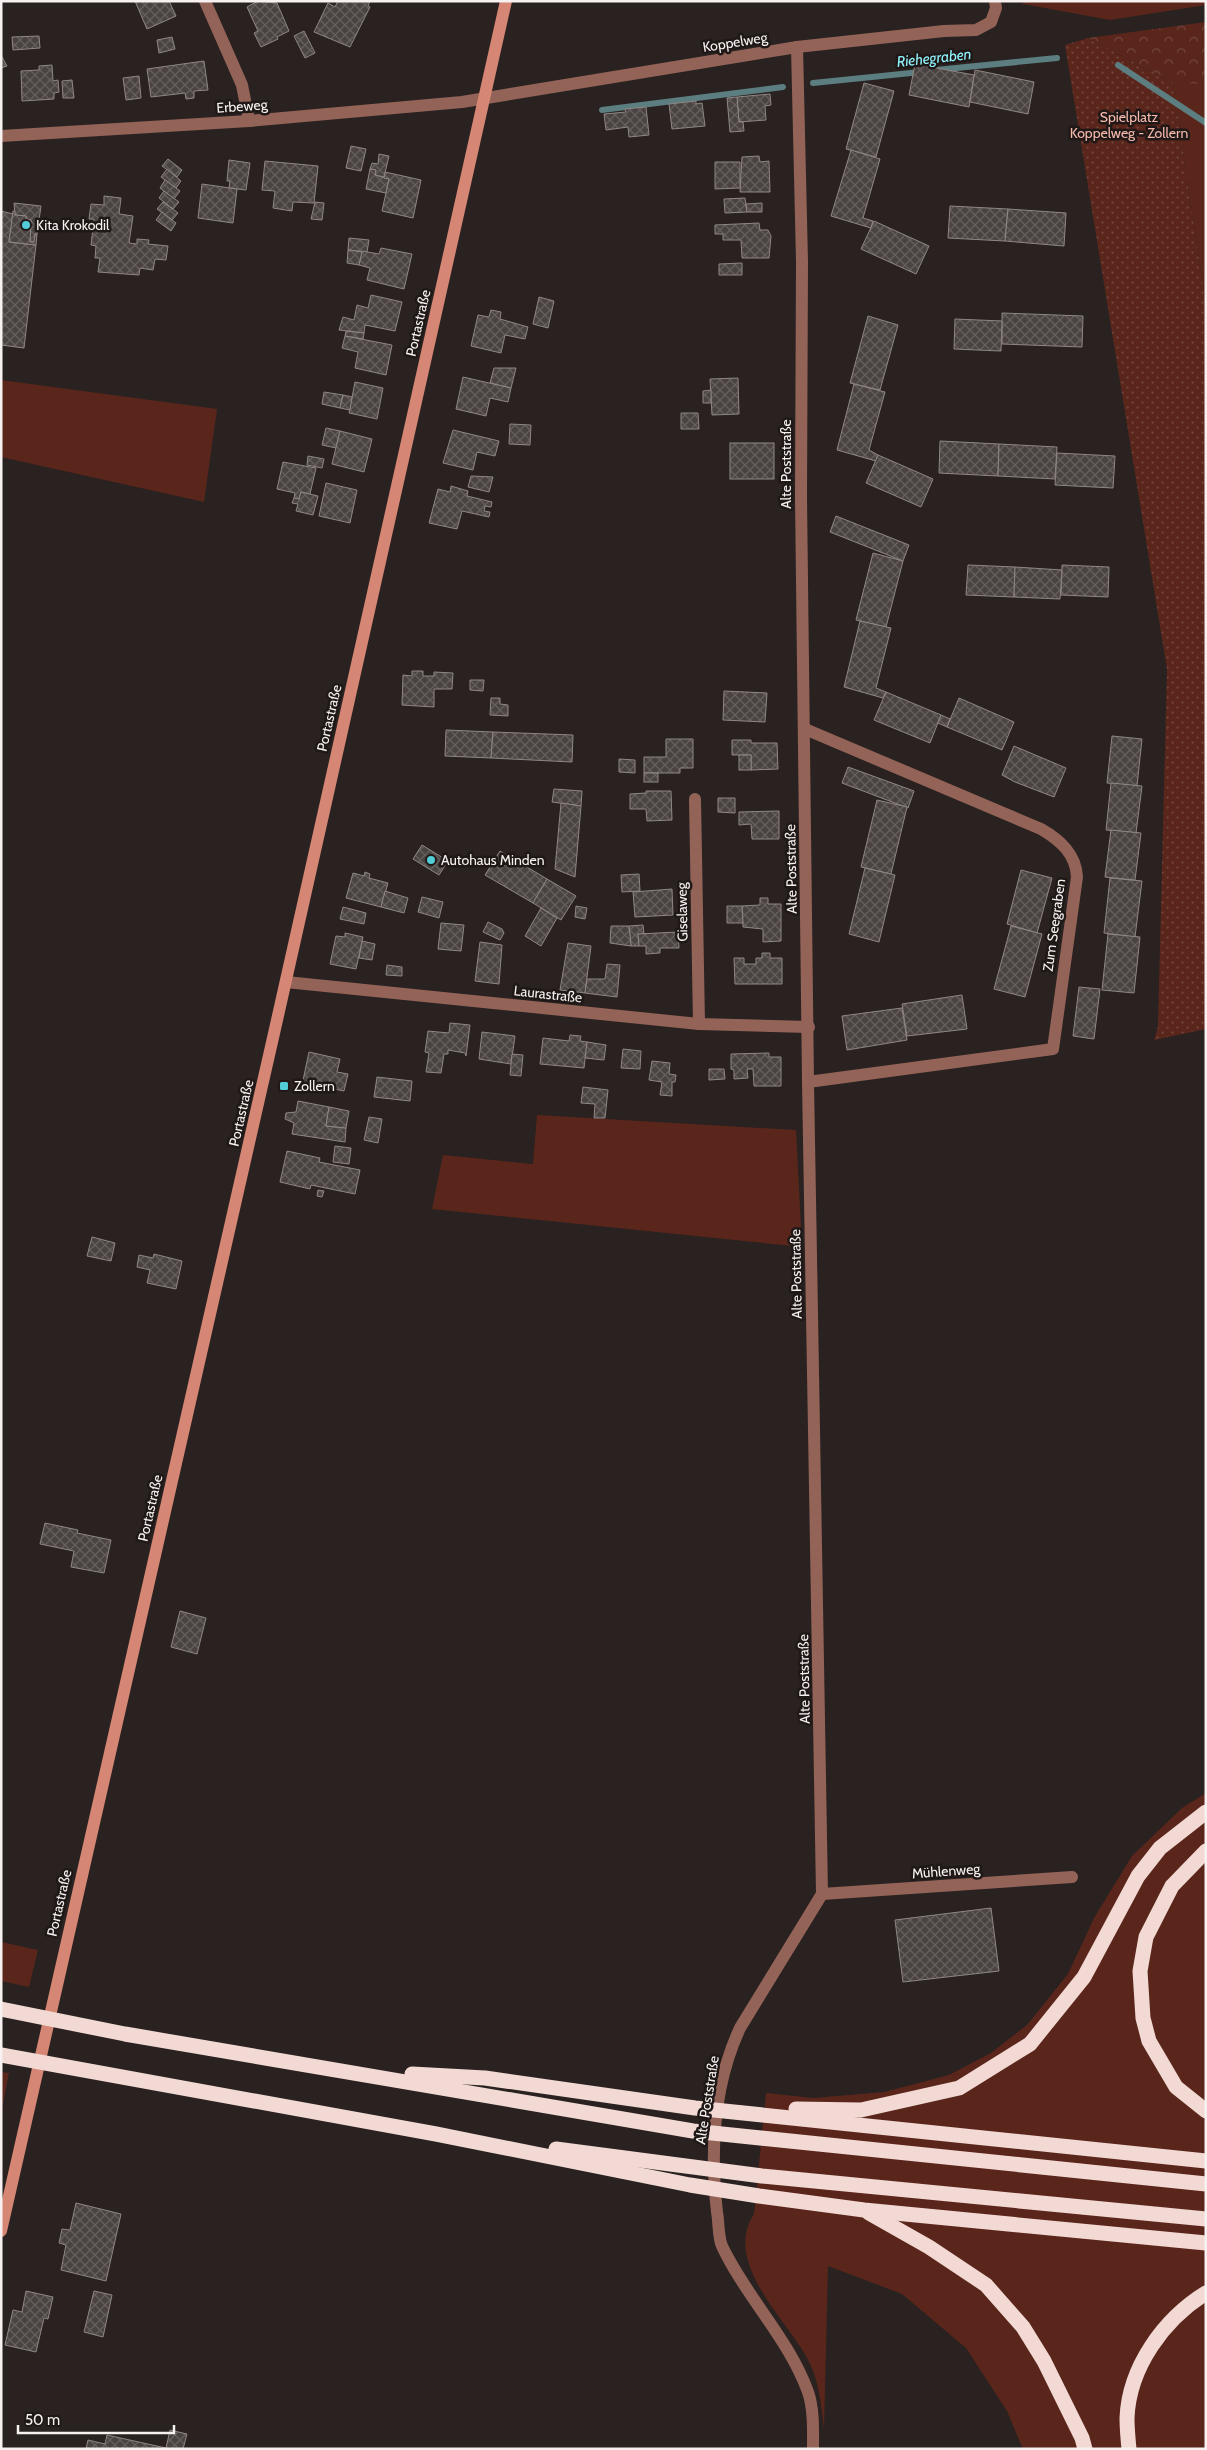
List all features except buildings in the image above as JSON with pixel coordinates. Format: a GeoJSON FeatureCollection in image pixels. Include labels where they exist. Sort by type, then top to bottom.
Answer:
{"type":"FeatureCollection","features":[{"type":"Feature","properties":{"kind":"highway"},"geometry":{"type":"LineString","coordinates":[[769,2112],[861,2110],[959,2088],[1030,2044],[1084,1977],[1138,1876],[1160,1848],[1206,1812]]}},
{"type":"Feature","properties":{"kind":"highway"},"geometry":{"type":"LineString","coordinates":[[1206,1851],[1172,1886],[1146,1937],[1140,1971],[1143,2018],[1149,2041],[1176,2087],[1206,2111]]}},
{"type":"Feature","properties":{"kind":"highway"},"geometry":{"type":"LineString","coordinates":[[1,2009],[125,2034],[693,2131],[1206,2184]]}},
{"type":"Feature","properties":{"kind":"highway"},"geometry":{"type":"LineString","coordinates":[[1,2055],[436,2134],[690,2185],[759,2196],[864,2210],[1206,2243]]}},
{"type":"Feature","properties":{"kind":"highway"},"geometry":{"type":"LineString","coordinates":[[346,2071],[485,2078],[695,2108],[769,2112],[1206,2160]]}},
{"type":"Feature","properties":{"kind":"highway"},"geometry":{"type":"LineString","coordinates":[[436,2134],[762,2176],[1206,2218]]}},
{"type":"Feature","properties":{"kind":"highway"},"geometry":{"type":"LineString","coordinates":[[864,2210],[929,2247],[986,2285],[1023,2326],[1044,2360],[1082,2438],[1085,2449]]}},
{"type":"Feature","properties":{"kind":"highway"},"geometry":{"type":"LineString","coordinates":[[1128,2449],[1127,2417],[1136,2377],[1157,2337],[1190,2303],[1206,2293]]}},
{"type":"Feature","properties":{"kind":"main road","name":"Portastraße"},"geometry":{"type":"LineString","coordinates":[[1,2231],[286,982],[506,1]]}},
{"type":"Feature","properties":{"kind":"street"},"geometry":{"type":"LineString","coordinates":[[204,1],[242,85],[249,121]]}},
{"type":"Feature","properties":{"kind":"street","name":"Koppelweg"},"geometry":{"type":"LineString","coordinates":[[484,98],[797,47],[944,31],[976,30],[991,22],[996,8],[995,1]]}},
{"type":"Feature","properties":{"kind":"street","name":"Alte Poststraße"},"geometry":{"type":"LineString","coordinates":[[797,47],[802,261],[801,497],[809,1027],[808,1082],[822,1894],[740,2028],[730,2049],[723,2074],[712,2143],[721,2244],[743,2285],[791,2355],[809,2394],[814,2430],[813,2449]]}},
{"type":"Feature","properties":{"kind":"street","name":"Erbeweg"},"geometry":{"type":"LineString","coordinates":[[1,136],[249,121],[484,98]]}},
{"type":"Feature","properties":{"kind":"street","name":"Zum Seegraben"},"geometry":{"type":"LineString","coordinates":[[805,729],[1041,829],[1056,838],[1066,848],[1074,860],[1076,877],[1053,1049],[808,1082]]}},
{"type":"Feature","properties":{"kind":"street","name":"Giselaweg"},"geometry":{"type":"LineString","coordinates":[[695,799],[699,1024]]}},
{"type":"Feature","properties":{"kind":"street","name":"Laurastraße"},"geometry":{"type":"LineString","coordinates":[[286,982],[699,1024],[809,1027]]}},
{"type":"Feature","properties":{"kind":"street","name":"Mühlenweg"},"geometry":{"type":"LineString","coordinates":[[822,1894],[1072,1877]]}},
{"type":"Feature","properties":{"kind":"green space"},"geometry":{"type":"Polygon","coordinates":[[[1023,1],[1206,1],[1206,5],[1110,20],[1023,4],[1023,1]]]}},
{"type":"Feature","properties":{"kind":"green space"},"geometry":{"type":"Polygon","coordinates":[[[1206,22],[1206,83],[1202,84],[1173,83],[1088,38],[1206,22]]]}},
{"type":"Feature","properties":{"kind":"green space","name":"Spielplatz Koppelweg - Zollern"},"geometry":{"type":"Polygon","coordinates":[[[1088,38],[1173,83],[1206,306],[1206,1029],[1154,1040],[1158,1027],[1167,669],[1065,45],[1088,38]]]}},
{"type":"Feature","properties":{"kind":"green space"},"geometry":{"type":"Polygon","coordinates":[[[1173,83],[1206,83],[1206,306],[1173,83]]]}},
{"type":"Feature","properties":{"kind":"green space"},"geometry":{"type":"Polygon","coordinates":[[[1,380],[217,409],[204,502],[1,457],[1,380]]]}},
{"type":"Feature","properties":{"kind":"green space"},"geometry":{"type":"Polygon","coordinates":[[[537,1115],[796,1130],[802,1247],[432,1209],[443,1155],[533,1164],[537,1115]]]}},
{"type":"Feature","properties":{"kind":"green space"},"geometry":{"type":"Polygon","coordinates":[[[1206,1793],[1206,2449],[1023,2449],[1007,2411],[966,2348],[902,2294],[828,2266],[824,2429],[819,2391],[814,2373],[796,2340],[760,2288],[751,2269],[746,2250],[746,2232],[754,2214],[766,2093],[814,2098],[884,2092],[949,2075],[991,2053],[1027,2025],[1068,1974],[1094,1918],[1132,1856],[1182,1808],[1206,1793]]]}},
{"type":"Feature","properties":{"kind":"green space"},"geometry":{"type":"Polygon","coordinates":[[[1,1942],[38,1950],[29,1987],[1,1981],[1,1942]]]}},
{"type":"Feature","properties":{"kind":"green space"},"geometry":{"type":"Polygon","coordinates":[[[1,2072],[9,2073],[1,2114],[1,2072]]]}},
{"type":"Feature","properties":{"kind":"waterway","name":"Riehegraben"},"geometry":{"type":"LineString","coordinates":[[936,70],[1057,58]]}},
{"type":"Feature","properties":{"kind":"waterway","name":"Riehegraben"},"geometry":{"type":"LineString","coordinates":[[1118,65],[1206,123]]}},
{"type":"Feature","properties":{"kind":"waterway","name":"Riehegraben"},"geometry":{"type":"LineString","coordinates":[[813,83],[921,72]]}},
{"type":"Feature","properties":{"kind":"waterway","name":"Riehegraben"},"geometry":{"type":"LineString","coordinates":[[602,110],[783,87]]}},
{"type":"Feature","properties":{"kind":"place","name":"Kita Krokodil"},"geometry":{"type":"Point","coordinates":[26,225]}},
{"type":"Feature","properties":{"kind":"place","name":"Autohaus Minden"},"geometry":{"type":"Point","coordinates":[431,860]}},
{"type":"Feature","properties":{"kind":"place","name":"Zollern"},"geometry":{"type":"Point","coordinates":[284,1086]}}]}
